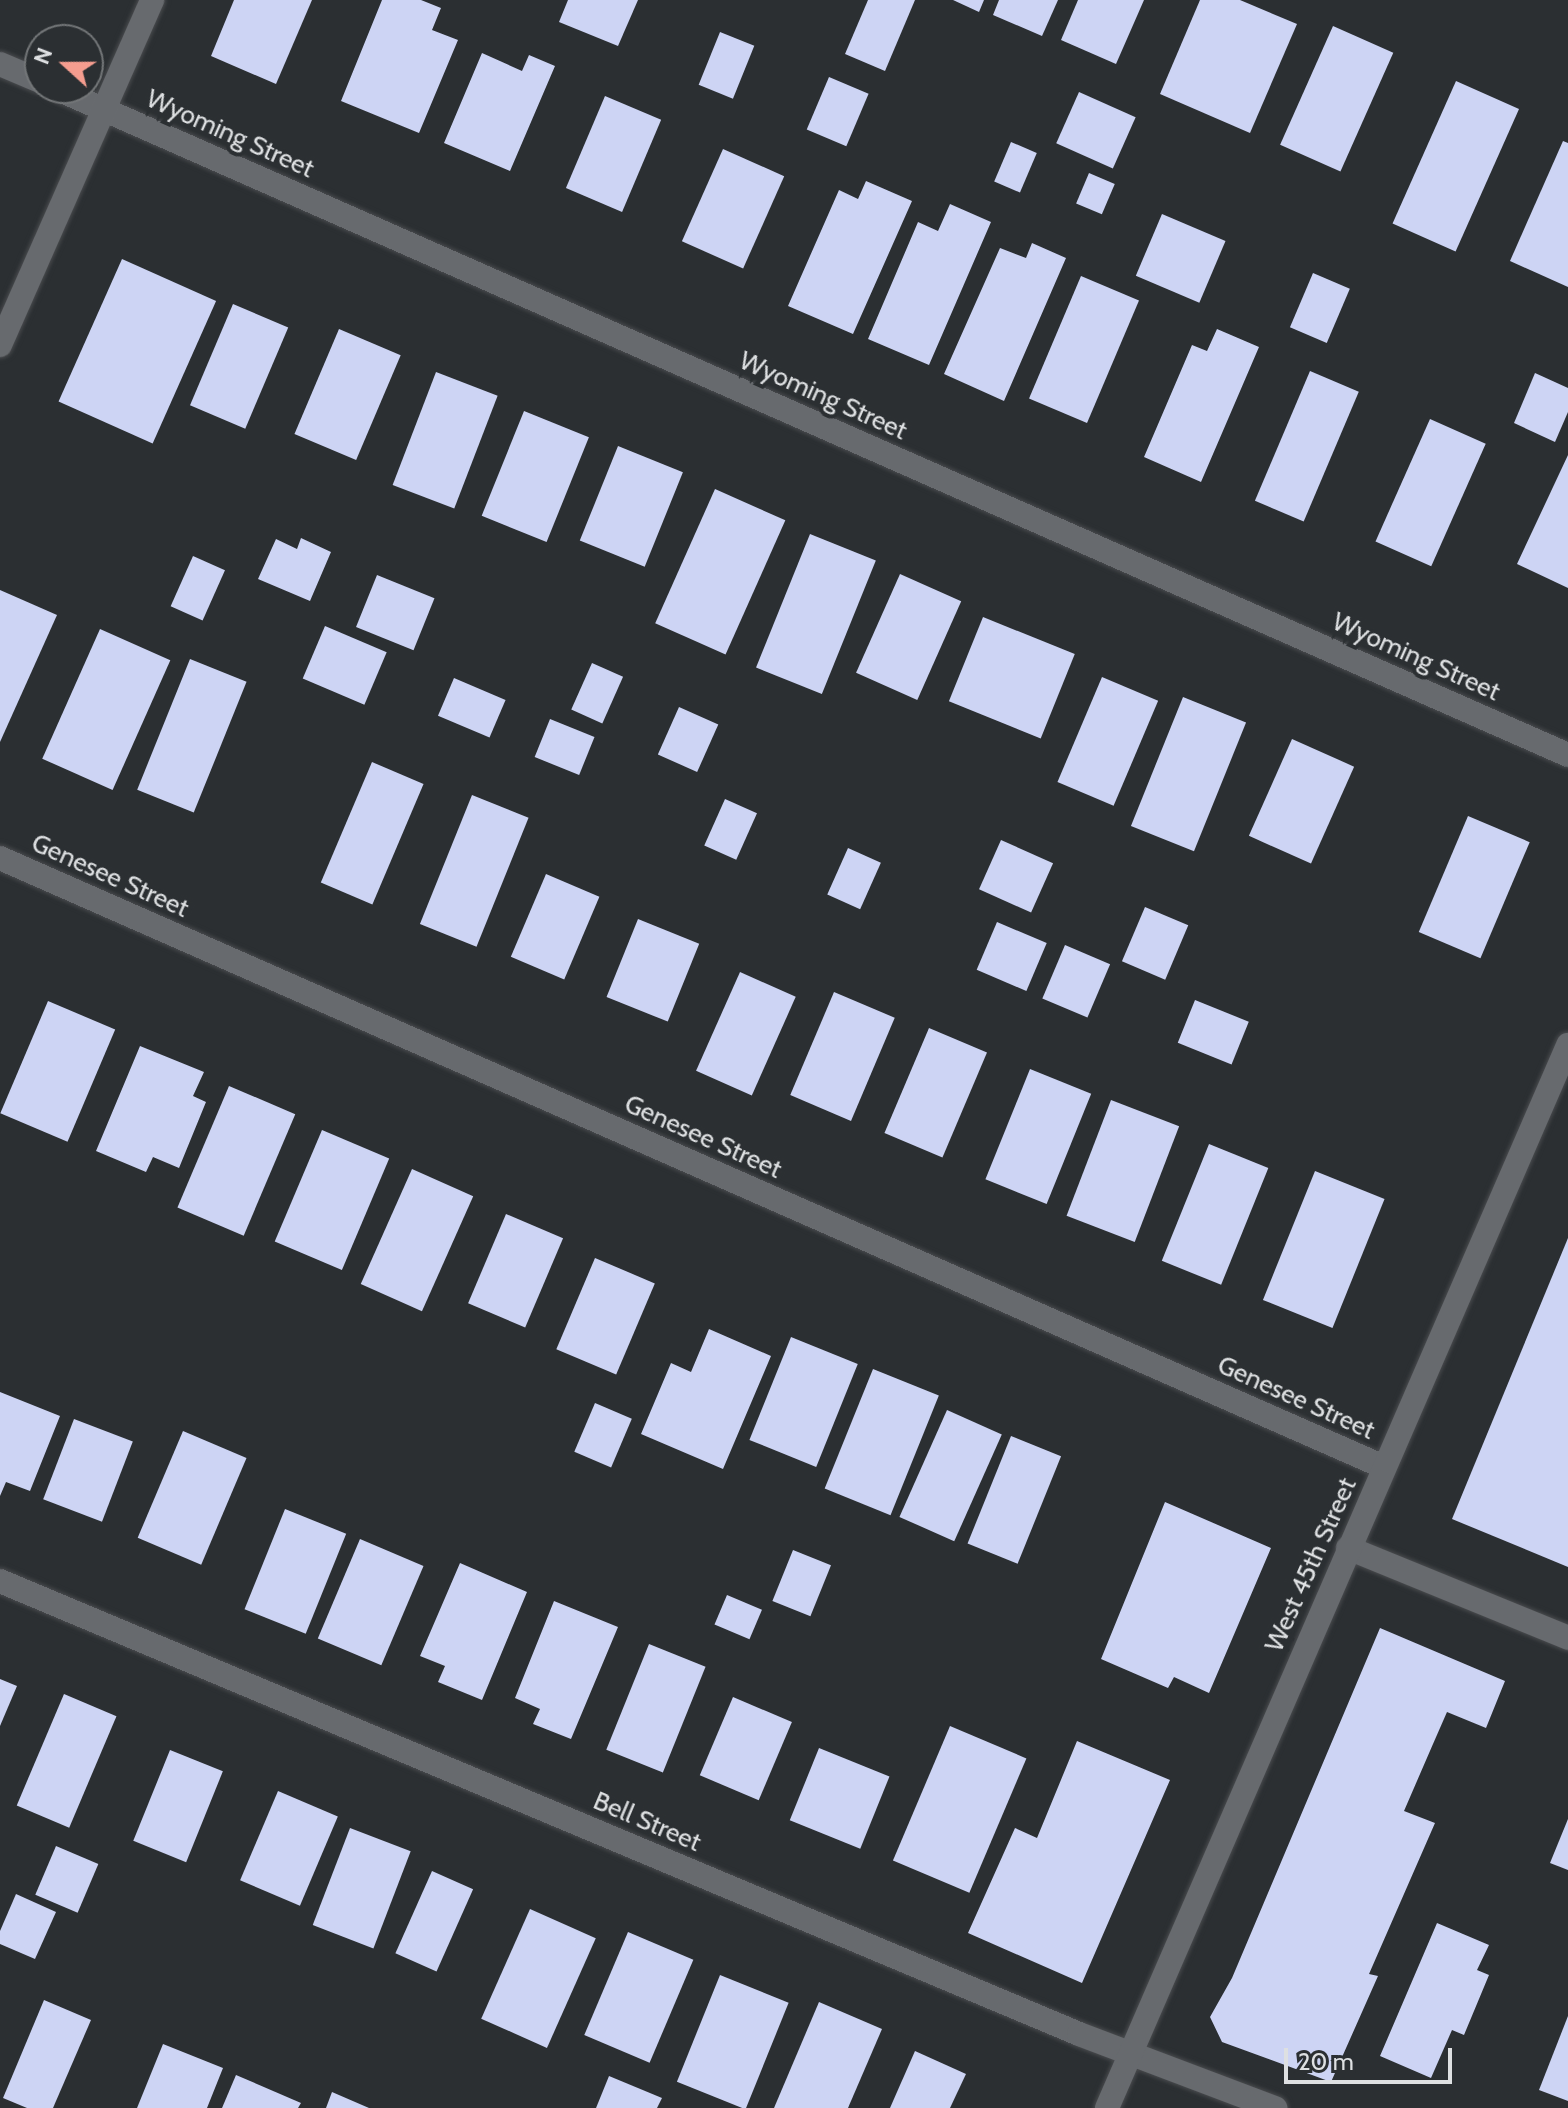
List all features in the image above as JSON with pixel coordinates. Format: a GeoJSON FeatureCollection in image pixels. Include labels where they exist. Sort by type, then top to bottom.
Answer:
{"type":"FeatureCollection","features":[{"type":"Feature","properties":{"kind":"street"},"geometry":{"type":"LineString","coordinates":[[0,345],[152,0]]}},
{"type":"Feature","properties":{"kind":"street"},"geometry":{"type":"LineString","coordinates":[[0,64],[24,74]]}},
{"type":"Feature","properties":{"kind":"street","name":"Wyoming Street"},"geometry":{"type":"LineString","coordinates":[[92,104],[1568,755]]}},
{"type":"Feature","properties":{"kind":"street","name":"Genesee Street"},"geometry":{"type":"LineString","coordinates":[[0,858],[1384,1467]]}},
{"type":"Feature","properties":{"kind":"street","name":"West 45th Street"},"geometry":{"type":"LineString","coordinates":[[1107,2108],[1568,1045]]}},
{"type":"Feature","properties":{"kind":"street"},"geometry":{"type":"LineString","coordinates":[[1348,1548],[1568,1638]]}},
{"type":"Feature","properties":{"kind":"street","name":"Bell Street"},"geometry":{"type":"LineString","coordinates":[[0,1581],[1130,2054],[1275,2108]]}},
{"type":"Feature","properties":{"kind":"building"},"geometry":{"type":"Polygon","coordinates":[[[234,0],[312,0],[276,84],[211,56],[234,0]]]}},
{"type":"Feature","properties":{"kind":"building"},"geometry":{"type":"Polygon","coordinates":[[[382,0],[421,0],[441,8],[432,30],[458,40],[419,133],[341,101],[382,0]]]}},
{"type":"Feature","properties":{"kind":"building"},"geometry":{"type":"Polygon","coordinates":[[[568,0],[638,0],[618,46],[559,22],[568,0]]]}},
{"type":"Feature","properties":{"kind":"building"},"geometry":{"type":"Polygon","coordinates":[[[868,0],[915,0],[885,71],[845,54],[868,0]]]}},
{"type":"Feature","properties":{"kind":"building"},"geometry":{"type":"Polygon","coordinates":[[[953,0],[984,0],[979,12],[953,0]]]}},
{"type":"Feature","properties":{"kind":"building"},"geometry":{"type":"Polygon","coordinates":[[[999,0],[1058,0],[1042,36],[993,15],[999,0]]]}},
{"type":"Feature","properties":{"kind":"building"},"geometry":{"type":"Polygon","coordinates":[[[1078,0],[1144,0],[1116,64],[1061,40],[1078,0]]]}},
{"type":"Feature","properties":{"kind":"building"},"geometry":{"type":"Polygon","coordinates":[[[1200,0],[1240,0],[1297,24],[1250,133],[1160,94],[1200,0]]]}},
{"type":"Feature","properties":{"kind":"building"},"geometry":{"type":"Polygon","coordinates":[[[1333,26],[1393,53],[1340,172],[1280,145],[1333,26]]]}},
{"type":"Feature","properties":{"kind":"building"},"geometry":{"type":"Polygon","coordinates":[[[720,32],[754,46],[733,99],[699,85],[720,32]]]}},
{"type":"Feature","properties":{"kind":"building"},"geometry":{"type":"Polygon","coordinates":[[[482,53],[522,71],[529,55],[555,66],[510,171],[444,143],[482,53]]]}},
{"type":"Feature","properties":{"kind":"building"},"geometry":{"type":"Polygon","coordinates":[[[829,77],[869,94],[846,146],[807,129],[829,77]]]}},
{"type":"Feature","properties":{"kind":"building"},"geometry":{"type":"Polygon","coordinates":[[[1456,81],[1519,109],[1456,252],[1393,224],[1456,81]]]}},
{"type":"Feature","properties":{"kind":"building"},"geometry":{"type":"Polygon","coordinates":[[[1079,92],[1136,117],[1113,168],[1056,143],[1079,92]]]}},
{"type":"Feature","properties":{"kind":"building"},"geometry":{"type":"Polygon","coordinates":[[[605,96],[661,120],[622,212],[566,188],[605,96]]]}},
{"type":"Feature","properties":{"kind":"building"},"geometry":{"type":"Polygon","coordinates":[[[1563,141],[1568,143],[1568,287],[1510,261],[1563,141]]]}},
{"type":"Feature","properties":{"kind":"building"},"geometry":{"type":"Polygon","coordinates":[[[1011,142],[1037,153],[1020,193],[994,182],[1011,142]]]}},
{"type":"Feature","properties":{"kind":"building"},"geometry":{"type":"Polygon","coordinates":[[[723,149],[784,176],[743,269],[682,241],[723,149]]]}},
{"type":"Feature","properties":{"kind":"building"},"geometry":{"type":"Polygon","coordinates":[[[1089,173],[1115,184],[1102,214],[1076,203],[1089,173]]]}},
{"type":"Feature","properties":{"kind":"building"},"geometry":{"type":"Polygon","coordinates":[[[866,181],[912,201],[853,334],[788,306],[839,190],[858,199],[866,181]]]}},
{"type":"Feature","properties":{"kind":"building"},"geometry":{"type":"Polygon","coordinates":[[[950,204],[991,222],[929,365],[868,339],[918,222],[938,231],[950,204]]]}},
{"type":"Feature","properties":{"kind":"building"},"geometry":{"type":"Polygon","coordinates":[[[1162,214],[1226,241],[1199,303],[1136,276],[1162,214]]]}},
{"type":"Feature","properties":{"kind":"building"},"geometry":{"type":"Polygon","coordinates":[[[1032,243],[1066,258],[1004,401],[944,374],[1000,248],[1026,258],[1032,243]]]}},
{"type":"Feature","properties":{"kind":"building"},"geometry":{"type":"Polygon","coordinates":[[[122,259],[216,301],[153,443],[59,402],[122,259]]]}},
{"type":"Feature","properties":{"kind":"building"},"geometry":{"type":"Polygon","coordinates":[[[1313,273],[1350,289],[1327,343],[1290,327],[1313,273]]]}},
{"type":"Feature","properties":{"kind":"building"},"geometry":{"type":"Polygon","coordinates":[[[1081,276],[1139,301],[1087,423],[1029,398],[1081,276]]]}},
{"type":"Feature","properties":{"kind":"building"},"geometry":{"type":"Polygon","coordinates":[[[233,304],[288,327],[245,429],[190,405],[233,304]]]}},
{"type":"Feature","properties":{"kind":"building"},"geometry":{"type":"Polygon","coordinates":[[[339,329],[401,355],[356,460],[294,434],[339,329]]]}},
{"type":"Feature","properties":{"kind":"building"},"geometry":{"type":"Polygon","coordinates":[[[1217,329],[1259,347],[1201,482],[1144,457],[1192,345],[1207,351],[1217,329]]]}},
{"type":"Feature","properties":{"kind":"building"},"geometry":{"type":"Polygon","coordinates":[[[1310,371],[1359,392],[1304,521],[1255,501],[1310,371]]]}},
{"type":"Feature","properties":{"kind":"building"},"geometry":{"type":"Polygon","coordinates":[[[436,372],[498,396],[454,509],[393,485],[436,372]]]}},
{"type":"Feature","properties":{"kind":"building"},"geometry":{"type":"Polygon","coordinates":[[[1535,373],[1568,388],[1568,412],[1555,442],[1514,423],[1535,373]]]}},
{"type":"Feature","properties":{"kind":"building"},"geometry":{"type":"Polygon","coordinates":[[[524,411],[589,437],[547,542],[482,516],[524,411]]]}},
{"type":"Feature","properties":{"kind":"building"},"geometry":{"type":"Polygon","coordinates":[[[1430,419],[1486,444],[1431,566],[1375,541],[1430,419]]]}},
{"type":"Feature","properties":{"kind":"building"},"geometry":{"type":"Polygon","coordinates":[[[618,446],[683,472],[645,567],[580,541],[618,446]]]}},
{"type":"Feature","properties":{"kind":"building"},"geometry":{"type":"Polygon","coordinates":[[[1568,455],[1568,588],[1517,564],[1568,455]]]}},
{"type":"Feature","properties":{"kind":"building"},"geometry":{"type":"Polygon","coordinates":[[[715,489],[785,520],[726,655],[655,623],[715,489]]]}},
{"type":"Feature","properties":{"kind":"building"},"geometry":{"type":"Polygon","coordinates":[[[810,534],[876,561],[822,694],[756,668],[810,534]]]}},
{"type":"Feature","properties":{"kind":"building"},"geometry":{"type":"Polygon","coordinates":[[[301,538],[331,552],[310,601],[258,579],[276,539],[297,549],[301,538]]]}},
{"type":"Feature","properties":{"kind":"building"},"geometry":{"type":"Polygon","coordinates":[[[193,556],[225,570],[203,620],[171,606],[193,556]]]}},
{"type":"Feature","properties":{"kind":"building"},"geometry":{"type":"Polygon","coordinates":[[[900,574],[961,601],[917,700],[856,673],[900,574]]]}},
{"type":"Feature","properties":{"kind":"building"},"geometry":{"type":"Polygon","coordinates":[[[377,575],[434,598],[414,650],[356,627],[377,575]]]}},
{"type":"Feature","properties":{"kind":"building"},"geometry":{"type":"Polygon","coordinates":[[[0,590],[57,615],[0,742],[0,590]]]}},
{"type":"Feature","properties":{"kind":"building"},"geometry":{"type":"Polygon","coordinates":[[[983,617],[1075,654],[1041,738],[949,701],[983,617]]]}},
{"type":"Feature","properties":{"kind":"building"},"geometry":{"type":"Polygon","coordinates":[[[325,626],[387,652],[364,705],[303,678],[325,626]]]}},
{"type":"Feature","properties":{"kind":"building"},"geometry":{"type":"Polygon","coordinates":[[[100,629],[170,660],[113,790],[42,759],[100,629]]]}},
{"type":"Feature","properties":{"kind":"building"},"geometry":{"type":"Polygon","coordinates":[[[190,659],[247,682],[194,813],[137,790],[190,659]]]}},
{"type":"Feature","properties":{"kind":"building"},"geometry":{"type":"Polygon","coordinates":[[[592,663],[623,677],[602,723],[571,710],[592,663]]]}},
{"type":"Feature","properties":{"kind":"building"},"geometry":{"type":"Polygon","coordinates":[[[1102,677],[1158,701],[1114,806],[1057,782],[1102,677]]]}},
{"type":"Feature","properties":{"kind":"building"},"geometry":{"type":"Polygon","coordinates":[[[454,678],[506,700],[490,738],[438,716],[454,678]]]}},
{"type":"Feature","properties":{"kind":"building"},"geometry":{"type":"Polygon","coordinates":[[[1183,697],[1246,722],[1194,851],[1131,826],[1183,697]]]}},
{"type":"Feature","properties":{"kind":"building"},"geometry":{"type":"Polygon","coordinates":[[[679,707],[718,724],[697,772],[658,755],[679,707]]]}},
{"type":"Feature","properties":{"kind":"building"},"geometry":{"type":"Polygon","coordinates":[[[550,719],[595,737],[579,775],[535,757],[550,719]]]}},
{"type":"Feature","properties":{"kind":"building"},"geometry":{"type":"Polygon","coordinates":[[[1292,739],[1354,767],[1311,863],[1249,836],[1292,739]]]}},
{"type":"Feature","properties":{"kind":"building"},"geometry":{"type":"Polygon","coordinates":[[[372,762],[424,784],[372,904],[321,883],[372,762]]]}},
{"type":"Feature","properties":{"kind":"building"},"geometry":{"type":"Polygon","coordinates":[[[472,795],[529,818],[476,947],[420,924],[472,795]]]}},
{"type":"Feature","properties":{"kind":"building"},"geometry":{"type":"Polygon","coordinates":[[[725,799],[757,813],[736,860],[704,846],[725,799]]]}},
{"type":"Feature","properties":{"kind":"building"},"geometry":{"type":"Polygon","coordinates":[[[1468,816],[1530,842],[1480,958],[1419,932],[1468,816]]]}},
{"type":"Feature","properties":{"kind":"building"},"geometry":{"type":"Polygon","coordinates":[[[1001,840],[1053,863],[1031,913],[979,889],[1001,840]]]}},
{"type":"Feature","properties":{"kind":"building"},"geometry":{"type":"Polygon","coordinates":[[[848,848],[881,863],[860,909],[827,895],[848,848]]]}},
{"type":"Feature","properties":{"kind":"building"},"geometry":{"type":"Polygon","coordinates":[[[546,874],[599,897],[564,980],[511,957],[546,874]]]}},
{"type":"Feature","properties":{"kind":"building"},"geometry":{"type":"Polygon","coordinates":[[[1145,907],[1188,925],[1165,980],[1122,961],[1145,907]]]}},
{"type":"Feature","properties":{"kind":"building"},"geometry":{"type":"Polygon","coordinates":[[[638,919],[699,944],[668,1022],[607,997],[638,919]]]}},
{"type":"Feature","properties":{"kind":"building"},"geometry":{"type":"Polygon","coordinates":[[[997,922],[1047,943],[1026,991],[977,970],[997,922]]]}},
{"type":"Feature","properties":{"kind":"building"},"geometry":{"type":"Polygon","coordinates":[[[1065,945],[1110,964],[1087,1018],[1042,998],[1065,945]]]}},
{"type":"Feature","properties":{"kind":"building"},"geometry":{"type":"Polygon","coordinates":[[[740,972],[796,997],[752,1095],[696,1071],[740,972]]]}},
{"type":"Feature","properties":{"kind":"building"},"geometry":{"type":"Polygon","coordinates":[[[834,992],[895,1018],[851,1121],[790,1095],[834,992]]]}},
{"type":"Feature","properties":{"kind":"building"},"geometry":{"type":"Polygon","coordinates":[[[1195,1000],[1249,1022],[1232,1064],[1178,1043],[1195,1000]]]}},
{"type":"Feature","properties":{"kind":"building"},"geometry":{"type":"Polygon","coordinates":[[[48,1001],[115,1030],[68,1142],[0,1113],[48,1001]]]}},
{"type":"Feature","properties":{"kind":"building"},"geometry":{"type":"Polygon","coordinates":[[[929,1028],[987,1053],[942,1158],[884,1133],[929,1028]]]}},
{"type":"Feature","properties":{"kind":"building"},"geometry":{"type":"Polygon","coordinates":[[[140,1046],[204,1072],[193,1096],[206,1102],[179,1168],[153,1157],[146,1172],[96,1151],[140,1046]]]}},
{"type":"Feature","properties":{"kind":"building"},"geometry":{"type":"Polygon","coordinates":[[[1030,1069],[1091,1094],[1047,1204],[985,1179],[1030,1069]]]}},
{"type":"Feature","properties":{"kind":"building"},"geometry":{"type":"Polygon","coordinates":[[[229,1086],[295,1114],[244,1236],[177,1208],[229,1086]]]}},
{"type":"Feature","properties":{"kind":"building"},"geometry":{"type":"Polygon","coordinates":[[[1111,1100],[1179,1126],[1135,1242],[1067,1216],[1111,1100]]]}},
{"type":"Feature","properties":{"kind":"building"},"geometry":{"type":"Polygon","coordinates":[[[322,1130],[389,1159],[342,1270],[275,1241],[322,1130]]]}},
{"type":"Feature","properties":{"kind":"building"},"geometry":{"type":"Polygon","coordinates":[[[1209,1144],[1268,1168],[1221,1285],[1162,1261],[1209,1144]]]}},
{"type":"Feature","properties":{"kind":"building"},"geometry":{"type":"Polygon","coordinates":[[[412,1169],[473,1196],[422,1311],[361,1284],[412,1169]]]}},
{"type":"Feature","properties":{"kind":"building"},"geometry":{"type":"Polygon","coordinates":[[[1315,1171],[1385,1199],[1332,1328],[1263,1300],[1315,1171]]]}},
{"type":"Feature","properties":{"kind":"building"},"geometry":{"type":"Polygon","coordinates":[[[506,1214],[563,1238],[525,1328],[468,1303],[506,1214]]]}},
{"type":"Feature","properties":{"kind":"building"},"geometry":{"type":"Polygon","coordinates":[[[1568,1238],[1568,1567],[1452,1519],[1568,1238]]]}},
{"type":"Feature","properties":{"kind":"building"},"geometry":{"type":"Polygon","coordinates":[[[595,1258],[655,1283],[616,1375],[556,1349],[595,1258]]]}},
{"type":"Feature","properties":{"kind":"building"},"geometry":{"type":"Polygon","coordinates":[[[709,1329],[771,1356],[723,1469],[641,1434],[671,1363],[691,1372],[709,1329]]]}},
{"type":"Feature","properties":{"kind":"building"},"geometry":{"type":"Polygon","coordinates":[[[791,1337],[858,1364],[816,1467],[749,1440],[791,1337]]]}},
{"type":"Feature","properties":{"kind":"building"},"geometry":{"type":"Polygon","coordinates":[[[873,1369],[939,1396],[891,1515],[825,1489],[873,1369]]]}},
{"type":"Feature","properties":{"kind":"building"},"geometry":{"type":"Polygon","coordinates":[[[0,1392],[60,1416],[30,1491],[6,1482],[0,1496],[0,1392]]]}},
{"type":"Feature","properties":{"kind":"building"},"geometry":{"type":"Polygon","coordinates":[[[595,1403],[632,1419],[611,1467],[574,1452],[595,1403]]]}},
{"type":"Feature","properties":{"kind":"building"},"geometry":{"type":"Polygon","coordinates":[[[947,1410],[1002,1434],[954,1541],[899,1517],[947,1410]]]}},
{"type":"Feature","properties":{"kind":"building"},"geometry":{"type":"Polygon","coordinates":[[[74,1419],[133,1442],[102,1522],[43,1499],[74,1419]]]}},
{"type":"Feature","properties":{"kind":"building"},"geometry":{"type":"Polygon","coordinates":[[[183,1431],[247,1458],[201,1565],[138,1538],[183,1431]]]}},
{"type":"Feature","properties":{"kind":"building"},"geometry":{"type":"Polygon","coordinates":[[[1011,1436],[1061,1456],[1018,1564],[968,1544],[1011,1436]]]}},
{"type":"Feature","properties":{"kind":"building"},"geometry":{"type":"Polygon","coordinates":[[[1165,1502],[1271,1548],[1209,1693],[1174,1677],[1168,1688],[1101,1659],[1165,1502]]]}},
{"type":"Feature","properties":{"kind":"building"},"geometry":{"type":"Polygon","coordinates":[[[285,1509],[346,1534],[306,1634],[245,1609],[285,1509]]]}},
{"type":"Feature","properties":{"kind":"building"},"geometry":{"type":"Polygon","coordinates":[[[360,1539],[424,1566],[381,1665],[318,1638],[360,1539]]]}},
{"type":"Feature","properties":{"kind":"building"},"geometry":{"type":"Polygon","coordinates":[[[793,1550],[831,1565],[810,1616],[772,1601],[793,1550]]]}},
{"type":"Feature","properties":{"kind":"building"},"geometry":{"type":"Polygon","coordinates":[[[460,1563],[527,1592],[482,1700],[438,1682],[445,1666],[420,1656],[460,1563]]]}},
{"type":"Feature","properties":{"kind":"building"},"geometry":{"type":"Polygon","coordinates":[[[727,1595],[762,1610],[749,1639],[714,1624],[727,1595]]]}},
{"type":"Feature","properties":{"kind":"building"},"geometry":{"type":"Polygon","coordinates":[[[554,1601],[618,1627],[571,1739],[533,1724],[540,1709],[515,1698],[554,1601]]]}},
{"type":"Feature","properties":{"kind":"building"},"geometry":{"type":"Polygon","coordinates":[[[1380,1628],[1505,1681],[1486,1728],[1447,1712],[1433,1744],[1404,1811],[1435,1823],[1369,1974],[1378,1976],[1331,2082],[1222,2042],[1210,2017],[1232,1978],[1380,1628]]]}},
{"type":"Feature","properties":{"kind":"building"},"geometry":{"type":"Polygon","coordinates":[[[649,1644],[706,1667],[663,1773],[606,1750],[649,1644]]]}},
{"type":"Feature","properties":{"kind":"building"},"geometry":{"type":"Polygon","coordinates":[[[0,1679],[17,1686],[0,1726],[0,1679]]]}},
{"type":"Feature","properties":{"kind":"building"},"geometry":{"type":"Polygon","coordinates":[[[64,1694],[116,1716],[69,1828],[17,1805],[64,1694]]]}},
{"type":"Feature","properties":{"kind":"building"},"geometry":{"type":"Polygon","coordinates":[[[733,1697],[792,1722],[759,1800],[700,1775],[733,1697]]]}},
{"type":"Feature","properties":{"kind":"building"},"geometry":{"type":"Polygon","coordinates":[[[950,1726],[1026,1758],[969,1893],[893,1860],[950,1726]]]}},
{"type":"Feature","properties":{"kind":"building"},"geometry":{"type":"Polygon","coordinates":[[[1077,1741],[1170,1780],[1082,1983],[968,1933],[1015,1828],[1037,1838],[1077,1741]]]}},
{"type":"Feature","properties":{"kind":"building"},"geometry":{"type":"Polygon","coordinates":[[[819,1748],[889,1776],[860,1849],[790,1820],[819,1748]]]}},
{"type":"Feature","properties":{"kind":"building"},"geometry":{"type":"Polygon","coordinates":[[[170,1750],[223,1771],[186,1862],[133,1841],[170,1750]]]}},
{"type":"Feature","properties":{"kind":"building"},"geometry":{"type":"Polygon","coordinates":[[[278,1791],[338,1816],[300,1906],[240,1880],[278,1791]]]}},
{"type":"Feature","properties":{"kind":"building"},"geometry":{"type":"Polygon","coordinates":[[[1568,1819],[1568,1870],[1550,1863],[1568,1819]]]}},
{"type":"Feature","properties":{"kind":"building"},"geometry":{"type":"Polygon","coordinates":[[[350,1828],[411,1851],[373,1948],[313,1925],[350,1828]]]}},
{"type":"Feature","properties":{"kind":"building"},"geometry":{"type":"Polygon","coordinates":[[[56,1846],[98,1864],[78,1913],[35,1895],[56,1846]]]}},
{"type":"Feature","properties":{"kind":"building"},"geometry":{"type":"Polygon","coordinates":[[[432,1871],[473,1889],[437,1972],[395,1953],[432,1871]]]}},
{"type":"Feature","properties":{"kind":"building"},"geometry":{"type":"Polygon","coordinates":[[[16,1894],[56,1912],[35,1959],[0,1944],[0,1931],[16,1894]]]}},
{"type":"Feature","properties":{"kind":"building"},"geometry":{"type":"Polygon","coordinates":[[[530,1909],[596,1938],[547,2048],[481,2019],[530,1909]]]}},
{"type":"Feature","properties":{"kind":"building"},"geometry":{"type":"Polygon","coordinates":[[[1437,1923],[1489,1945],[1477,1970],[1489,1975],[1464,2035],[1452,2030],[1431,2078],[1380,2056],[1437,1923]]]}},
{"type":"Feature","properties":{"kind":"building"},"geometry":{"type":"Polygon","coordinates":[[[628,1932],[693,1960],[650,2063],[584,2035],[628,1932]]]}},
{"type":"Feature","properties":{"kind":"building"},"geometry":{"type":"Polygon","coordinates":[[[720,1975],[789,2003],[746,2108],[677,2082],[720,1975]]]}},
{"type":"Feature","properties":{"kind":"building"},"geometry":{"type":"Polygon","coordinates":[[[44,2000],[91,2020],[53,2108],[27,2108],[3,2098],[44,2000]]]}},
{"type":"Feature","properties":{"kind":"building"},"geometry":{"type":"Polygon","coordinates":[[[819,2002],[882,2029],[848,2108],[774,2108],[819,2002]]]}},
{"type":"Feature","properties":{"kind":"building"},"geometry":{"type":"Polygon","coordinates":[[[1568,2016],[1568,2101],[1539,2090],[1568,2016]]]}},
{"type":"Feature","properties":{"kind":"building"},"geometry":{"type":"Polygon","coordinates":[[[163,2044],[223,2068],[207,2108],[137,2108],[163,2044]]]}},
{"type":"Feature","properties":{"kind":"building"},"geometry":{"type":"Polygon","coordinates":[[[915,2051],[966,2074],[950,2108],[890,2108],[915,2051]]]}},
{"type":"Feature","properties":{"kind":"building"},"geometry":{"type":"Polygon","coordinates":[[[236,2075],[301,2103],[298,2108],[222,2108],[236,2075]]]}},
{"type":"Feature","properties":{"kind":"building"},"geometry":{"type":"Polygon","coordinates":[[[609,2076],[662,2098],[657,2108],[596,2108],[609,2076]]]}},
{"type":"Feature","properties":{"kind":"building"},"geometry":{"type":"Polygon","coordinates":[[[332,2092],[369,2108],[326,2108],[332,2092]]]}}]}
